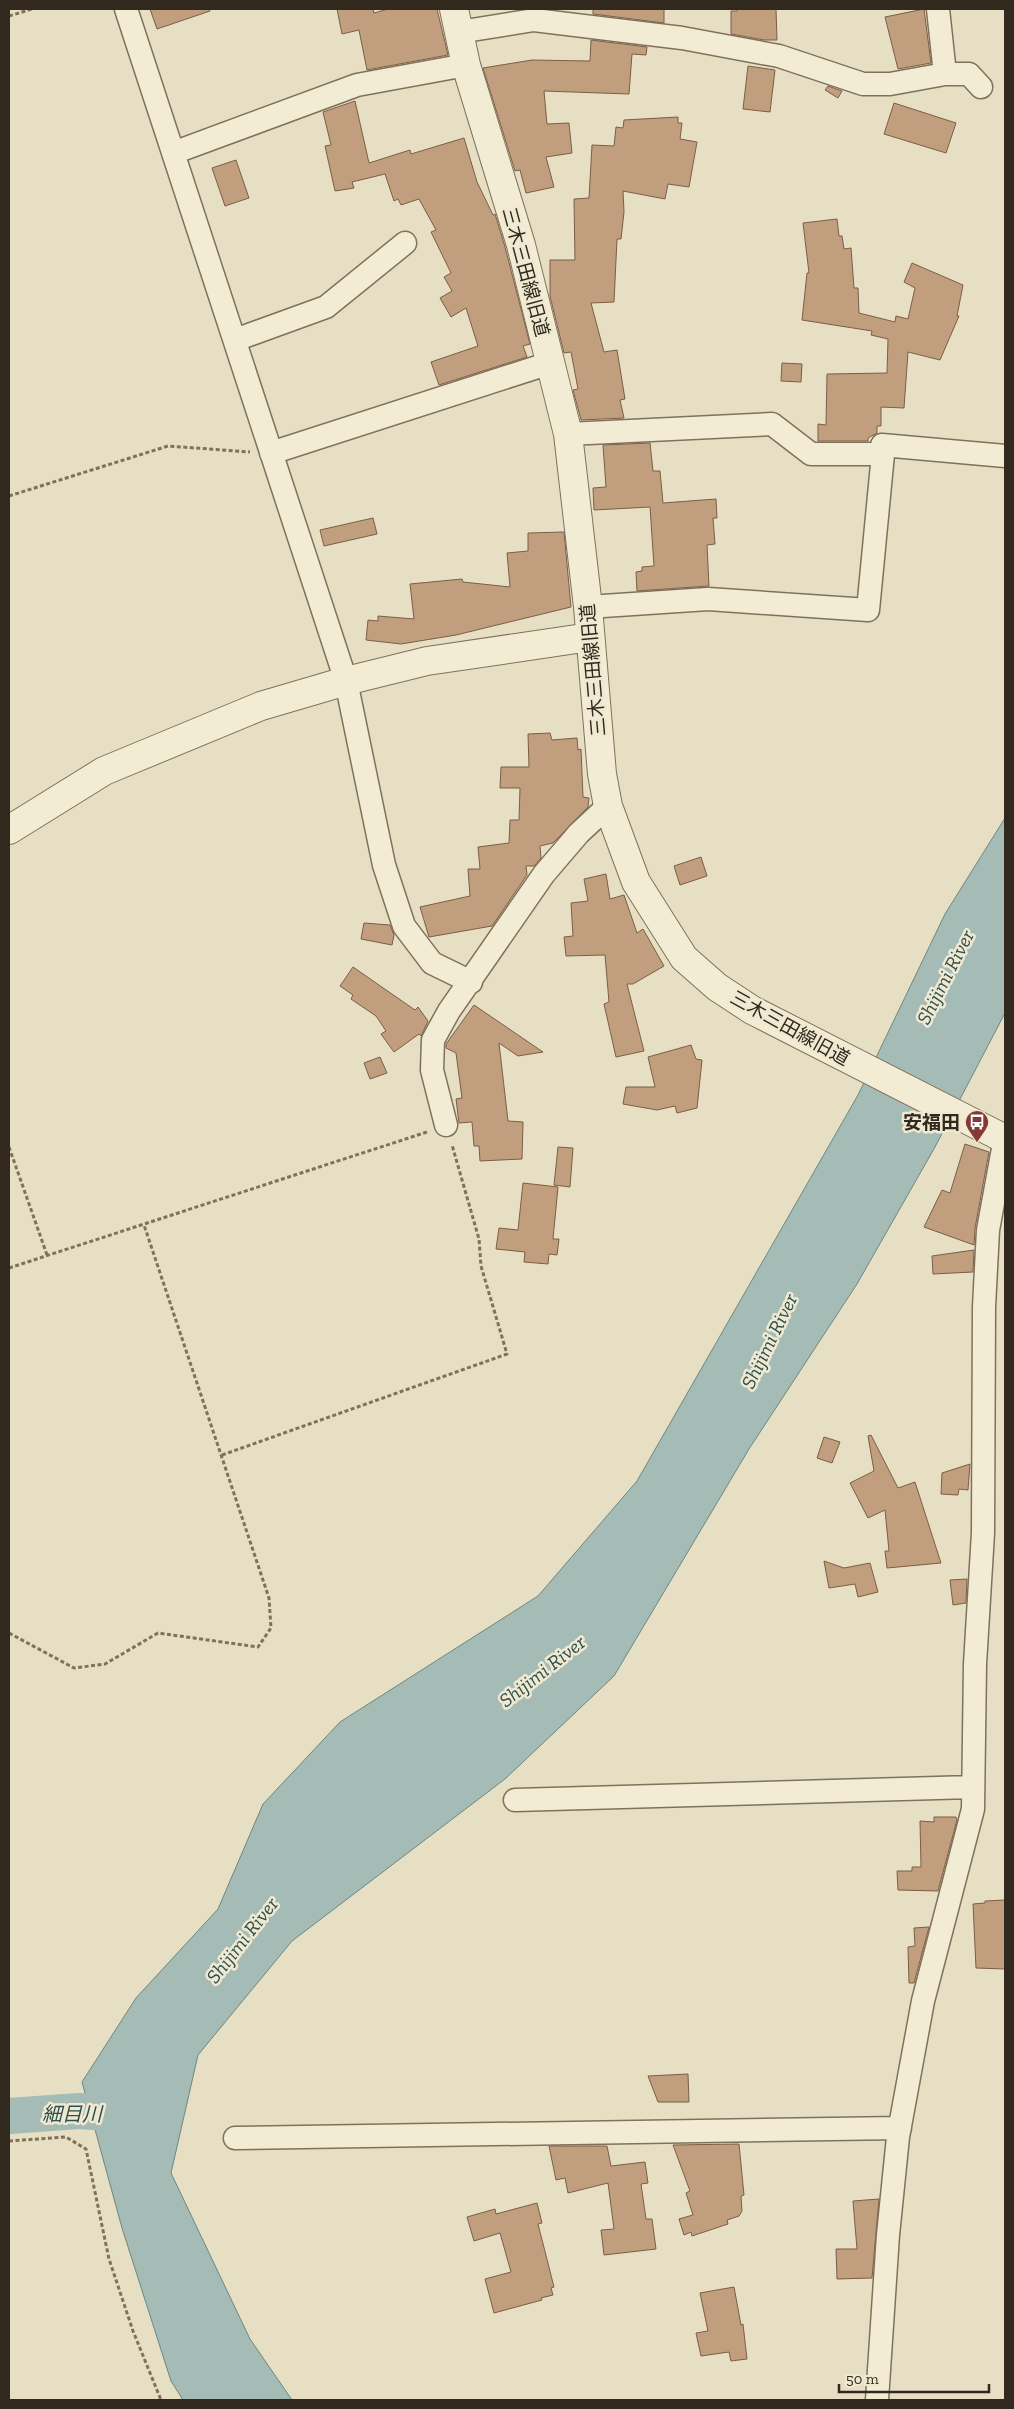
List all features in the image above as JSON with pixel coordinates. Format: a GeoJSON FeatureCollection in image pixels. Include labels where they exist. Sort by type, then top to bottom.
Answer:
{"type":"FeatureCollection","features":[{"type":"Feature","properties":{"kind":"street"},"geometry":{"type":"LineString","coordinates":[[126,9],[346,681],[384,865],[404,926],[432,962],[471,982]]}},
{"type":"Feature","properties":{"kind":"street"},"geometry":{"type":"LineString","coordinates":[[938,9],[946,74]]}},
{"type":"Feature","properties":{"kind":"street"},"geometry":{"type":"LineString","coordinates":[[457,20],[534,20],[682,38],[779,56],[863,84],[890,84],[946,74],[969,74],[981,88]]}},
{"type":"Feature","properties":{"kind":"street","name":"三木三田線旧道"},"geometry":{"type":"LineString","coordinates":[[457,20],[466,65],[521,245],[568,434],[588,607],[602,774],[608,806],[636,882],[684,958],[717,987],[752,1010],[1005,1139]]}},
{"type":"Feature","properties":{"kind":"street"},"geometry":{"type":"LineString","coordinates":[[173,153],[357,85],[466,65]]}},
{"type":"Feature","properties":{"kind":"street"},"geometry":{"type":"LineString","coordinates":[[235,340],[326,307],[405,243]]}},
{"type":"Feature","properties":{"kind":"street"},"geometry":{"type":"LineString","coordinates":[[271,453],[550,363]]}},
{"type":"Feature","properties":{"kind":"street"},"geometry":{"type":"LineString","coordinates":[[568,434],[772,424],[811,454],[883,454]]}},
{"type":"Feature","properties":{"kind":"street"},"geometry":{"type":"LineString","coordinates":[[588,607],[708,599],[868,610],[883,454],[882,444],[1005,456]]}},
{"type":"Feature","properties":{"kind":"street"},"geometry":{"type":"LineString","coordinates":[[9,830],[104,771],[261,706],[346,681],[427,662],[590,637]]}},
{"type":"Feature","properties":{"kind":"street"},"geometry":{"type":"LineString","coordinates":[[446,1125],[432,1070],[433,1040],[449,1011],[471,982],[544,874],[580,833],[608,806]]}},
{"type":"Feature","properties":{"kind":"street"},"geometry":{"type":"LineString","coordinates":[[877,2400],[888,2235],[900,2128],[923,2000],[974,1809],[972,1787],[975,1664],[982,1533],[984,1307],[988,1230],[1005,1139]]}},
{"type":"Feature","properties":{"kind":"street"},"geometry":{"type":"LineString","coordinates":[[515,1800],[972,1787]]}},
{"type":"Feature","properties":{"kind":"street"},"geometry":{"type":"LineString","coordinates":[[235,2138],[900,2128]]}},
{"type":"Feature","properties":{"kind":"path"},"geometry":{"type":"LineString","coordinates":[[9,16],[32,9]]}},
{"type":"Feature","properties":{"kind":"path"},"geometry":{"type":"LineString","coordinates":[[9,496],[168,446],[271,453]]}},
{"type":"Feature","properties":{"kind":"path"},"geometry":{"type":"LineString","coordinates":[[9,1268],[446,1125],[479,1239],[481,1266],[507,1354],[222,1455]]}},
{"type":"Feature","properties":{"kind":"path"},"geometry":{"type":"LineString","coordinates":[[9,1146],[47,1255]]}},
{"type":"Feature","properties":{"kind":"path"},"geometry":{"type":"LineString","coordinates":[[9,1633],[74,1668],[106,1664],[158,1634],[258,1647],[271,1628],[269,1598],[144,1225]]}},
{"type":"Feature","properties":{"kind":"path"},"geometry":{"type":"LineString","coordinates":[[9,2141],[66,2137],[86,2149],[109,2259],[133,2331],[161,2400]]}},
{"type":"Feature","properties":{"kind":"water","name":"Shijimi River"},"geometry":{"type":"Polygon","coordinates":[[[1005,818],[1005,1013],[935,1147],[857,1284],[749,1449],[614,1676],[505,1779],[292,1941],[198,2055],[171,2173],[250,2339],[292,2400],[183,2400],[171,2381],[122,2228],[82,2082],[136,1998],[218,1909],[263,1804],[340,1722],[538,1596],[637,1481],[858,1095],[945,914],[1005,818]]]}},
{"type":"Feature","properties":{"kind":"building"},"geometry":{"type":"Polygon","coordinates":[[[150,9],[209,9],[210,11],[157,29],[150,9]]]}},
{"type":"Feature","properties":{"kind":"building"},"geometry":{"type":"Polygon","coordinates":[[[337,9],[373,9],[374,13],[388,9],[437,9],[448,55],[367,70],[359,30],[342,34],[337,9]]]}},
{"type":"Feature","properties":{"kind":"building"},"geometry":{"type":"Polygon","coordinates":[[[593,9],[664,9],[664,23],[593,14],[593,9]]]}},
{"type":"Feature","properties":{"kind":"building"},"geometry":{"type":"Polygon","coordinates":[[[737,9],[776,9],[777,40],[764,40],[731,34],[731,11],[737,11],[737,9]]]}},
{"type":"Feature","properties":{"kind":"building"},"geometry":{"type":"Polygon","coordinates":[[[924,9],[931,63],[898,69],[885,17],[924,9]]]}},
{"type":"Feature","properties":{"kind":"building"},"geometry":{"type":"Polygon","coordinates":[[[591,40],[647,47],[646,55],[632,54],[629,94],[544,91],[547,124],[569,123],[572,153],[546,157],[554,187],[526,193],[520,170],[515,171],[483,68],[532,60],[590,61],[591,40]]]}},
{"type":"Feature","properties":{"kind":"building"},"geometry":{"type":"Polygon","coordinates":[[[748,66],[775,70],[770,112],[743,109],[748,66]]]}},
{"type":"Feature","properties":{"kind":"building"},"geometry":{"type":"Polygon","coordinates":[[[828,86],[842,91],[838,98],[825,90],[828,86]]]}},
{"type":"Feature","properties":{"kind":"building"},"geometry":{"type":"Polygon","coordinates":[[[355,101],[369,163],[410,150],[411,154],[464,138],[477,182],[493,215],[495,214],[505,247],[530,344],[523,346],[527,357],[439,385],[431,362],[478,346],[466,308],[451,317],[440,298],[452,291],[444,277],[451,273],[431,232],[436,230],[419,199],[401,205],[398,199],[394,201],[385,174],[352,182],[354,188],[335,191],[325,146],[331,145],[323,112],[355,101]]]}},
{"type":"Feature","properties":{"kind":"building"},"geometry":{"type":"Polygon","coordinates":[[[894,103],[956,123],[946,153],[884,134],[894,103]]]}},
{"type":"Feature","properties":{"kind":"building"},"geometry":{"type":"Polygon","coordinates":[[[678,117],[678,123],[682,123],[680,139],[697,142],[689,187],[668,184],[665,199],[623,191],[624,212],[621,239],[617,239],[614,302],[591,303],[604,352],[617,350],[625,399],[620,400],[624,418],[581,420],[573,390],[578,389],[571,352],[564,353],[550,296],[550,260],[575,260],[574,199],[589,198],[592,145],[614,146],[616,127],[623,128],[624,120],[678,117]]]}},
{"type":"Feature","properties":{"kind":"building"},"geometry":{"type":"Polygon","coordinates":[[[236,160],[249,198],[225,206],[212,168],[236,160]]]}},
{"type":"Feature","properties":{"kind":"building"},"geometry":{"type":"Polygon","coordinates":[[[837,219],[839,236],[842,236],[844,249],[851,248],[854,288],[858,288],[859,313],[895,322],[896,316],[908,319],[915,288],[904,282],[912,263],[963,285],[957,316],[959,316],[940,360],[908,352],[904,408],[881,407],[881,426],[877,426],[877,433],[868,438],[868,441],[818,441],[818,424],[826,425],[827,374],[887,373],[888,339],[871,335],[872,331],[802,320],[807,273],[809,273],[803,223],[837,219]]]}},
{"type":"Feature","properties":{"kind":"building"},"geometry":{"type":"Polygon","coordinates":[[[782,363],[802,364],[801,382],[781,381],[782,363]]]}},
{"type":"Feature","properties":{"kind":"building"},"geometry":{"type":"Polygon","coordinates":[[[650,443],[653,471],[660,471],[663,503],[716,499],[717,518],[713,518],[715,544],[707,545],[709,586],[637,591],[636,572],[642,571],[642,567],[654,566],[650,507],[594,510],[593,488],[606,487],[603,445],[650,443]]]}},
{"type":"Feature","properties":{"kind":"building"},"geometry":{"type":"Polygon","coordinates":[[[373,518],[377,534],[324,546],[320,530],[373,518]]]}},
{"type":"Feature","properties":{"kind":"building"},"geometry":{"type":"Polygon","coordinates":[[[564,532],[571,607],[456,635],[401,644],[366,640],[368,620],[378,621],[378,616],[414,619],[410,584],[462,579],[463,582],[510,587],[507,553],[528,551],[528,533],[564,532]]]}},
{"type":"Feature","properties":{"kind":"building"},"geometry":{"type":"Polygon","coordinates":[[[550,733],[552,740],[577,738],[578,750],[581,749],[583,797],[589,798],[588,807],[553,843],[540,846],[541,858],[534,866],[526,866],[527,875],[492,926],[429,937],[420,907],[470,896],[468,869],[480,869],[478,847],[509,843],[510,820],[519,820],[520,788],[500,788],[501,767],[529,767],[528,734],[550,733]]]}},
{"type":"Feature","properties":{"kind":"building"},"geometry":{"type":"Polygon","coordinates":[[[701,857],[707,876],[680,885],[674,866],[701,857]]]}},
{"type":"Feature","properties":{"kind":"building"},"geometry":{"type":"Polygon","coordinates":[[[606,874],[610,899],[624,895],[637,933],[643,929],[664,966],[633,984],[627,984],[644,1051],[616,1057],[604,1004],[609,1002],[605,955],[566,956],[564,937],[573,936],[571,903],[588,901],[584,879],[606,874]]]}},
{"type":"Feature","properties":{"kind":"building"},"geometry":{"type":"Polygon","coordinates":[[[364,923],[390,925],[394,935],[392,945],[361,939],[364,923]]]}},
{"type":"Feature","properties":{"kind":"building"},"geometry":{"type":"Polygon","coordinates":[[[353,967],[415,1010],[418,1007],[428,1021],[421,1036],[419,1034],[394,1052],[381,1034],[386,1031],[376,1016],[351,999],[353,995],[340,986],[353,967]]]}},
{"type":"Feature","properties":{"kind":"building"},"geometry":{"type":"Polygon","coordinates":[[[474,1005],[543,1052],[518,1056],[499,1043],[508,1121],[523,1122],[522,1159],[480,1161],[479,1146],[474,1146],[472,1122],[459,1123],[456,1099],[462,1098],[456,1053],[446,1048],[446,1044],[474,1005]]]}},
{"type":"Feature","properties":{"kind":"building"},"geometry":{"type":"Polygon","coordinates":[[[691,1045],[696,1059],[702,1060],[697,1108],[677,1113],[675,1106],[657,1110],[623,1104],[626,1087],[655,1087],[648,1057],[691,1045]]]}},
{"type":"Feature","properties":{"kind":"building"},"geometry":{"type":"Polygon","coordinates":[[[380,1057],[387,1073],[370,1079],[364,1063],[380,1057]]]}},
{"type":"Feature","properties":{"kind":"building"},"geometry":{"type":"Polygon","coordinates":[[[965,1144],[989,1152],[975,1228],[974,1245],[924,1227],[942,1190],[950,1193],[965,1144]]]}},
{"type":"Feature","properties":{"kind":"building"},"geometry":{"type":"Polygon","coordinates":[[[558,1147],[573,1148],[570,1187],[554,1185],[558,1147]]]}},
{"type":"Feature","properties":{"kind":"building"},"geometry":{"type":"Polygon","coordinates":[[[523,1183],[558,1187],[553,1239],[559,1239],[557,1255],[549,1254],[548,1264],[524,1262],[525,1252],[496,1249],[499,1228],[518,1230],[523,1183]]]}},
{"type":"Feature","properties":{"kind":"building"},"geometry":{"type":"Polygon","coordinates":[[[974,1250],[973,1272],[933,1274],[932,1256],[974,1250]]]}},
{"type":"Feature","properties":{"kind":"building"},"geometry":{"type":"Polygon","coordinates":[[[871,1435],[898,1488],[915,1482],[941,1563],[887,1568],[885,1551],[889,1551],[885,1510],[868,1518],[850,1483],[874,1471],[868,1436],[871,1435]]]}},
{"type":"Feature","properties":{"kind":"building"},"geometry":{"type":"Polygon","coordinates":[[[824,1437],[840,1442],[832,1463],[817,1458],[824,1437]]]}},
{"type":"Feature","properties":{"kind":"building"},"geometry":{"type":"Polygon","coordinates":[[[970,1464],[968,1490],[959,1489],[958,1495],[941,1494],[942,1473],[970,1464]]]}},
{"type":"Feature","properties":{"kind":"building"},"geometry":{"type":"Polygon","coordinates":[[[824,1561],[844,1568],[870,1563],[878,1592],[858,1597],[855,1584],[829,1588],[824,1561]]]}},
{"type":"Feature","properties":{"kind":"building"},"geometry":{"type":"Polygon","coordinates":[[[967,1579],[966,1603],[953,1605],[950,1580],[967,1579]]]}},
{"type":"Feature","properties":{"kind":"building"},"geometry":{"type":"Polygon","coordinates":[[[934,1817],[956,1817],[957,1820],[938,1891],[898,1890],[897,1871],[912,1871],[912,1867],[921,1867],[920,1821],[934,1822],[934,1817]]]}},
{"type":"Feature","properties":{"kind":"building"},"geometry":{"type":"Polygon","coordinates":[[[1005,1900],[1005,1969],[976,1968],[973,1904],[1005,1900]]]}},
{"type":"Feature","properties":{"kind":"building"},"geometry":{"type":"Polygon","coordinates":[[[929,1927],[914,1983],[909,1983],[908,1947],[915,1946],[914,1928],[929,1927]]]}},
{"type":"Feature","properties":{"kind":"building"},"geometry":{"type":"Polygon","coordinates":[[[688,2074],[689,2102],[658,2102],[648,2076],[688,2074]]]}},
{"type":"Feature","properties":{"kind":"building"},"geometry":{"type":"Polygon","coordinates":[[[739,2144],[744,2195],[741,2196],[742,2211],[739,2216],[727,2220],[728,2224],[692,2236],[691,2232],[684,2235],[679,2219],[693,2215],[686,2193],[690,2191],[673,2145],[739,2144]]]}},
{"type":"Feature","properties":{"kind":"building"},"geometry":{"type":"Polygon","coordinates":[[[549,2146],[607,2146],[611,2166],[645,2162],[648,2183],[641,2184],[646,2219],[652,2219],[656,2249],[604,2255],[601,2230],[614,2229],[608,2183],[568,2193],[565,2178],[556,2180],[549,2146]]]}},
{"type":"Feature","properties":{"kind":"building"},"geometry":{"type":"Polygon","coordinates":[[[879,2199],[872,2278],[837,2279],[836,2249],[857,2249],[853,2201],[879,2199]]]}},
{"type":"Feature","properties":{"kind":"building"},"geometry":{"type":"Polygon","coordinates":[[[537,2203],[542,2223],[538,2224],[554,2287],[551,2288],[553,2295],[541,2298],[542,2300],[494,2313],[485,2279],[511,2272],[500,2233],[474,2241],[467,2217],[495,2209],[496,2214],[537,2203]]]}},
{"type":"Feature","properties":{"kind":"building"},"geometry":{"type":"Polygon","coordinates":[[[734,2287],[741,2325],[743,2324],[747,2359],[731,2361],[729,2352],[701,2356],[696,2333],[708,2331],[700,2293],[734,2287]]]}},
{"type":"Feature","properties":{"kind":"waterway","name":"細目川"},"geometry":{"type":"LineString","coordinates":[[9,2116],[79,2111],[135,2115]]}},
{"type":"Feature","properties":{"kind":"place","name":"安福田"},"geometry":{"type":"Point","coordinates":[977,1143]}}]}
